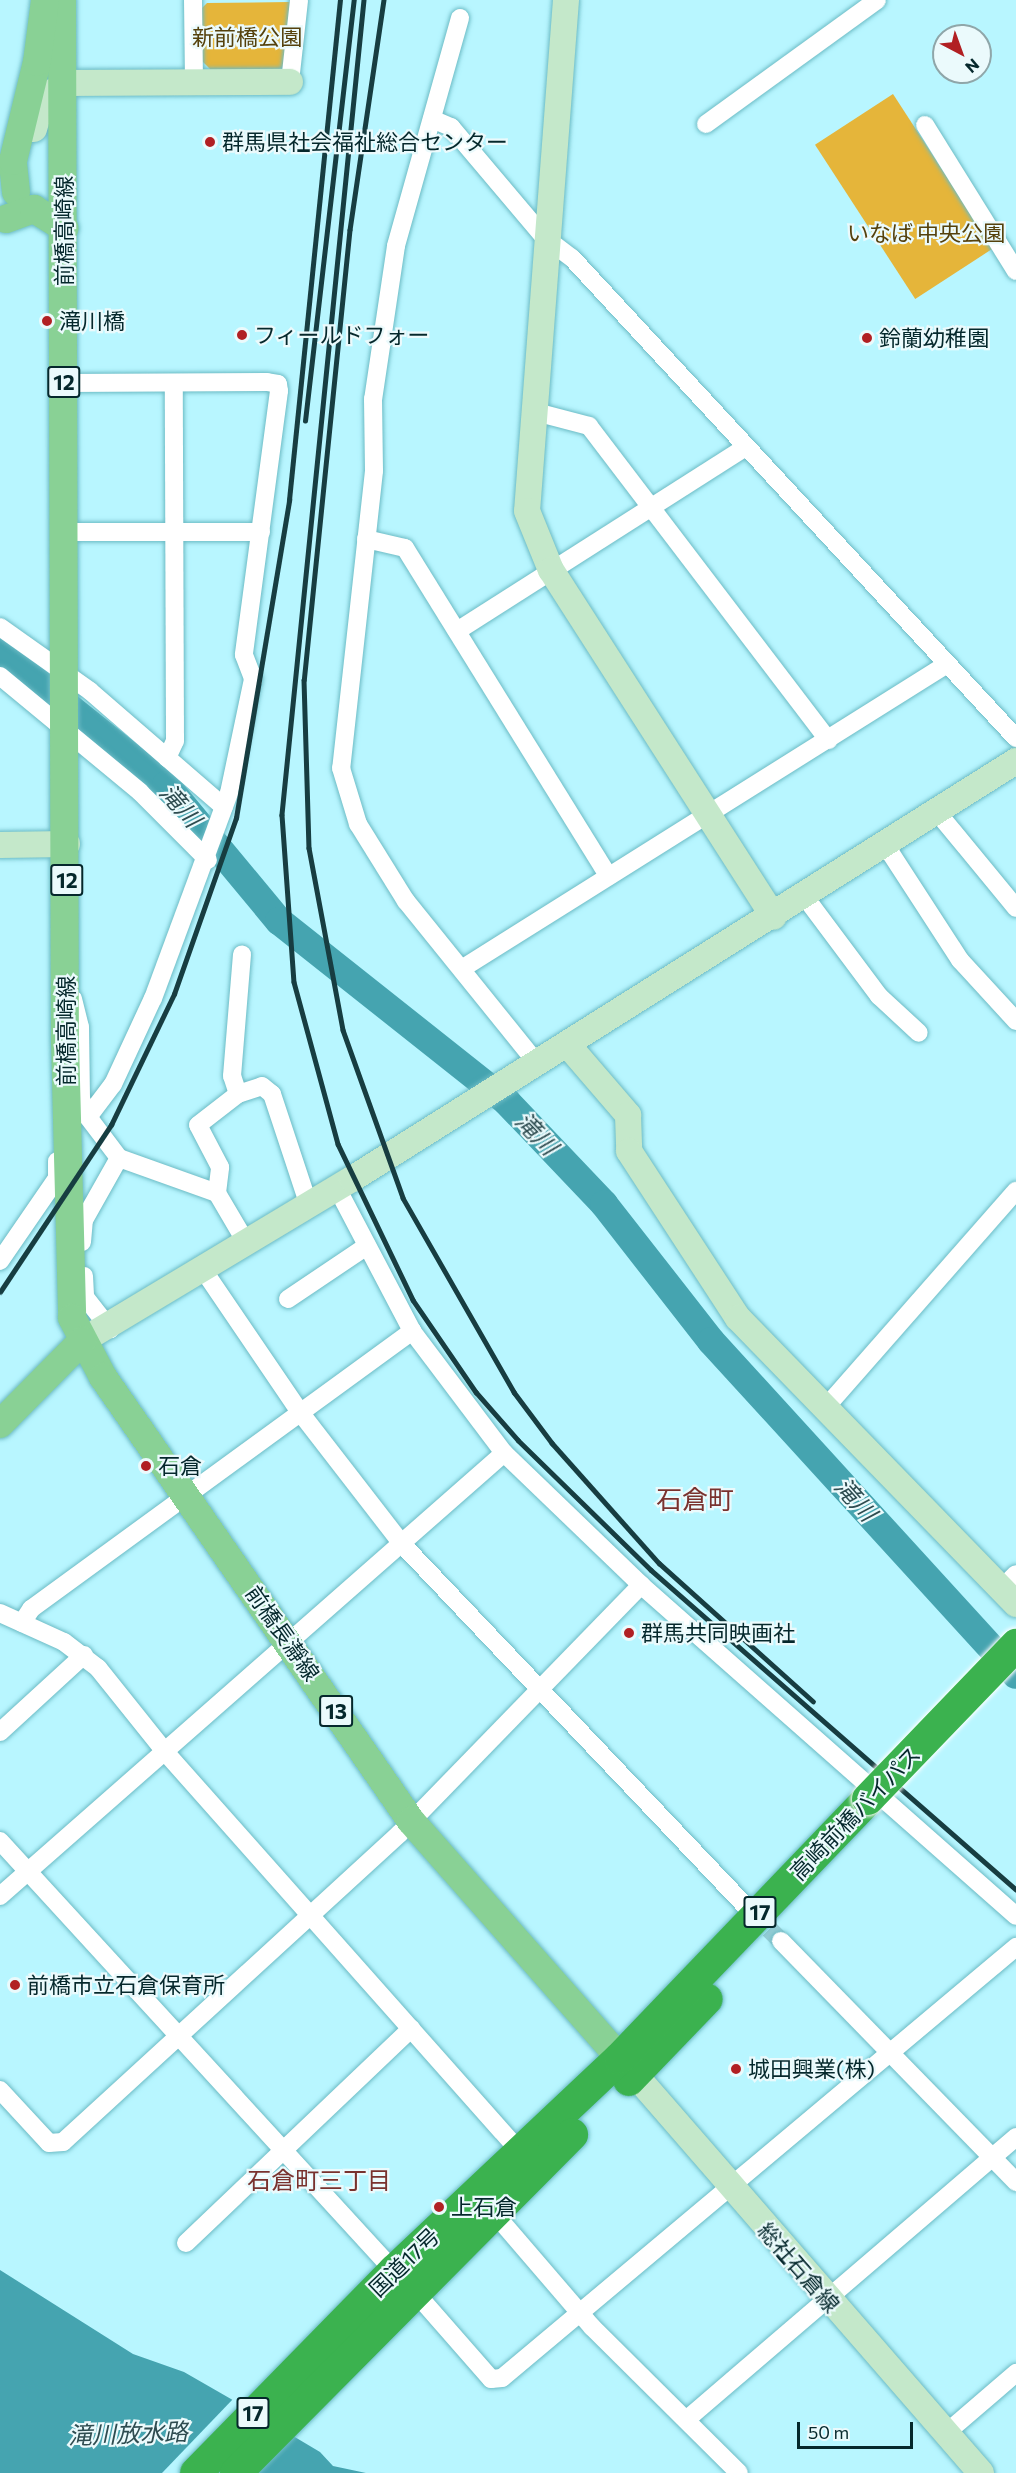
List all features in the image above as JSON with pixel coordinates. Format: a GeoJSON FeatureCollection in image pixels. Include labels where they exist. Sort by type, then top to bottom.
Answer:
{"type":"FeatureCollection","features":[{"type":"Feature","properties":{"kind":"highway","name":"高崎前橋バイパス"},"geometry":{"type":"LineString","coordinates":[[627,2066],[875,1805],[1016,1645]]}},
{"type":"Feature","properties":{"kind":"highway","name":"高崎前橋バイパス"},"geometry":{"type":"LineString","coordinates":[[875,1805],[1016,1672]]}},
{"type":"Feature","properties":{"kind":"highway","name":"国道17号"},"geometry":{"type":"LineString","coordinates":[[196,2473],[321,2364],[404,2281],[522,2154],[627,2066]]}},
{"type":"Feature","properties":{"kind":"highway","name":"国道17号"},"geometry":{"type":"LineString","coordinates":[[404,2281],[494,2213],[627,2066]]}},
{"type":"Feature","properties":{"kind":"highway","name":"国道17号"},"geometry":{"type":"LineString","coordinates":[[236,2473],[321,2364]]}},
{"type":"Feature","properties":{"kind":"main road"},"geometry":{"type":"LineString","coordinates":[[16,192],[13,161],[37,62],[45,0]]}},
{"type":"Feature","properties":{"kind":"main road","name":"前橋高崎線"},"geometry":{"type":"LineString","coordinates":[[62,0],[65,228],[64,675]]}},
{"type":"Feature","properties":{"kind":"main road"},"geometry":{"type":"LineString","coordinates":[[3,225],[40,210],[65,228]]}},
{"type":"Feature","properties":{"kind":"main road","name":"12"},"geometry":{"type":"LineString","coordinates":[[64,675],[64,723]]}},
{"type":"Feature","properties":{"kind":"main road","name":"前橋高崎線"},"geometry":{"type":"LineString","coordinates":[[64,723],[67,844],[65,990],[70,1294],[72,1318],[82,1341]]}},
{"type":"Feature","properties":{"kind":"main road"},"geometry":{"type":"LineString","coordinates":[[0,1424],[82,1341]]}},
{"type":"Feature","properties":{"kind":"main road","name":"前橋長瀞線"},"geometry":{"type":"LineString","coordinates":[[82,1341],[411,1821],[627,2066]]}},
{"type":"Feature","properties":{"kind":"street"},"geometry":{"type":"LineString","coordinates":[[193,0],[194,82]]}},
{"type":"Feature","properties":{"kind":"street"},"geometry":{"type":"LineString","coordinates":[[3,225],[16,192],[40,103],[49,90],[62,86],[290,82],[299,0]]}},
{"type":"Feature","properties":{"kind":"street"},"geometry":{"type":"LineString","coordinates":[[566,0],[544,237],[547,270],[525,502],[551,570],[774,917]]}},
{"type":"Feature","properties":{"kind":"street"},"geometry":{"type":"LineString","coordinates":[[706,124],[877,0]]}},
{"type":"Feature","properties":{"kind":"street"},"geometry":{"type":"LineString","coordinates":[[460,18],[396,246],[373,399],[374,471],[340,758],[347,797],[369,844],[406,901],[463,968],[536,1062]]}},
{"type":"Feature","properties":{"kind":"street"},"geometry":{"type":"LineString","coordinates":[[432,118],[451,127],[544,237],[572,258],[744,448],[1016,738]]}},
{"type":"Feature","properties":{"kind":"street"},"geometry":{"type":"LineString","coordinates":[[925,125],[1016,271]]}},
{"type":"Feature","properties":{"kind":"street"},"geometry":{"type":"LineString","coordinates":[[64,383],[278,384],[244,655],[253,678],[221,815],[209,857],[153,999],[113,1084],[88,1117]]}},
{"type":"Feature","properties":{"kind":"street"},"geometry":{"type":"LineString","coordinates":[[167,758],[176,741],[174,383]]}},
{"type":"Feature","properties":{"kind":"street"},"geometry":{"type":"LineString","coordinates":[[532,411],[589,426],[828,741]]}},
{"type":"Feature","properties":{"kind":"street"},"geometry":{"type":"LineString","coordinates":[[457,631],[744,448]]}},
{"type":"Feature","properties":{"kind":"street"},"geometry":{"type":"LineString","coordinates":[[63,532],[261,532]]}},
{"type":"Feature","properties":{"kind":"street"},"geometry":{"type":"LineString","coordinates":[[366,538],[405,548],[608,876]]}},
{"type":"Feature","properties":{"kind":"street"},"geometry":{"type":"LineString","coordinates":[[0,627],[167,758],[221,815]]}},
{"type":"Feature","properties":{"kind":"street"},"geometry":{"type":"LineString","coordinates":[[463,968],[828,741],[947,664]]}},
{"type":"Feature","properties":{"kind":"street"},"geometry":{"type":"LineString","coordinates":[[0,676],[64,723],[209,857]]}},
{"type":"Feature","properties":{"kind":"street"},"geometry":{"type":"LineString","coordinates":[[82,1341],[110,1329],[309,1206],[536,1062],[774,917],[1016,761]]}},
{"type":"Feature","properties":{"kind":"street"},"geometry":{"type":"LineString","coordinates":[[937,812],[1016,908]]}},
{"type":"Feature","properties":{"kind":"street"},"geometry":{"type":"LineString","coordinates":[[0,845],[67,844]]}},
{"type":"Feature","properties":{"kind":"street"},"geometry":{"type":"LineString","coordinates":[[886,846],[960,960],[1016,1021]]}},
{"type":"Feature","properties":{"kind":"street"},"geometry":{"type":"LineString","coordinates":[[805,897],[879,996],[919,1033]]}},
{"type":"Feature","properties":{"kind":"street"},"geometry":{"type":"LineString","coordinates":[[238,1094],[232,1076],[242,954]]}},
{"type":"Feature","properties":{"kind":"street"},"geometry":{"type":"LineString","coordinates":[[65,990],[79,1017],[81,1099],[88,1117],[119,1158],[217,1193]]}},
{"type":"Feature","properties":{"kind":"street"},"geometry":{"type":"LineString","coordinates":[[0,1261],[57,1178],[56,1028],[65,990]]}},
{"type":"Feature","properties":{"kind":"street"},"geometry":{"type":"LineString","coordinates":[[567,1044],[628,1115],[629,1151],[713,1287],[826,1407],[1011,1589]]}},
{"type":"Feature","properties":{"kind":"street"},"geometry":{"type":"LineString","coordinates":[[247,1244],[217,1193],[220,1167],[197,1129],[238,1094],[262,1086],[272,1094],[309,1206]]}},
{"type":"Feature","properties":{"kind":"street"},"geometry":{"type":"LineString","coordinates":[[110,1329],[85,1297],[82,1229],[119,1158]]}},
{"type":"Feature","properties":{"kind":"street"},"geometry":{"type":"LineString","coordinates":[[337,1188],[412,1331],[504,1453],[641,1585],[1016,1916]]}},
{"type":"Feature","properties":{"kind":"street"},"geometry":{"type":"LineString","coordinates":[[826,1407],[1016,1191]]}},
{"type":"Feature","properties":{"kind":"street"},"geometry":{"type":"LineString","coordinates":[[288,1299],[367,1246]]}},
{"type":"Feature","properties":{"kind":"street"},"geometry":{"type":"LineString","coordinates":[[204,1271],[300,1412],[402,1544],[536,1690],[744,1905]]}},
{"type":"Feature","properties":{"kind":"street"},"geometry":{"type":"LineString","coordinates":[[22,1623],[31,1609],[185,1494],[412,1331]]}},
{"type":"Feature","properties":{"kind":"street"},"geometry":{"type":"LineString","coordinates":[[0,1896],[167,1754],[504,1453]]}},
{"type":"Feature","properties":{"kind":"street"},"geometry":{"type":"LineString","coordinates":[[0,2090],[56,2146],[179,2038],[411,1821],[536,1690],[641,1585]]}},
{"type":"Feature","properties":{"kind":"street"},"geometry":{"type":"LineString","coordinates":[[0,1612],[84,1655],[167,1754],[522,2154]]}},
{"type":"Feature","properties":{"kind":"street"},"geometry":{"type":"LineString","coordinates":[[0,1732],[84,1655]]}},
{"type":"Feature","properties":{"kind":"street"},"geometry":{"type":"LineString","coordinates":[[0,1841],[495,2380],[582,2316],[1016,1947]]}},
{"type":"Feature","properties":{"kind":"street"},"geometry":{"type":"LineString","coordinates":[[781,1941],[1016,2182]]}},
{"type":"Feature","properties":{"kind":"street"},"geometry":{"type":"LineString","coordinates":[[186,2243],[411,2029]]}},
{"type":"Feature","properties":{"kind":"street","name":"総社石倉線"},"geometry":{"type":"LineString","coordinates":[[627,2066],[826,2298],[981,2473]]}},
{"type":"Feature","properties":{"kind":"street"},"geometry":{"type":"LineString","coordinates":[[686,2420],[1016,2137]]}},
{"type":"Feature","properties":{"kind":"street"},"geometry":{"type":"LineString","coordinates":[[494,2213],[582,2316],[739,2473]]}},
{"type":"Feature","properties":{"kind":"street"},"geometry":{"type":"LineString","coordinates":[[945,2434],[1016,2373]]}},
{"type":"Feature","properties":{"kind":"green space","name":"新前橋公園"},"geometry":{"type":"Polygon","coordinates":[[[290,2],[294,7],[284,71],[211,70],[201,60],[201,9],[207,3],[290,2]]]}},
{"type":"Feature","properties":{"kind":"green space","name":"いなば 中央公園"},"geometry":{"type":"Polygon","coordinates":[[[893,94],[993,248],[915,299],[815,145],[893,94]]]}},
{"type":"Feature","properties":{"kind":"water","name":"滝川放水路"},"geometry":{"type":"Polygon","coordinates":[[[0,2270],[133,2354],[184,2372],[231,2399],[320,2452],[333,2466],[366,2473],[0,2473],[0,2270]]]}},
{"type":"Feature","properties":{"kind":"pier"},"geometry":{"type":"Polygon","coordinates":[[[234,2398],[266,2417],[213,2473],[162,2473],[234,2398]]]}},
{"type":"Feature","properties":{"kind":"waterway","name":"滝川"},"geometry":{"type":"LineString","coordinates":[[0,652],[166,785],[279,921],[507,1102],[604,1204],[711,1341],[1016,1675]]}},
{"type":"Feature","properties":{"kind":"tunnel"},"geometry":{"type":"LineString","coordinates":[[750,1910],[781,1941]]}},
{"type":"Feature","properties":{"kind":"railway"},"geometry":{"type":"LineString","coordinates":[[0,1292],[111,1125],[174,994],[236,818],[289,500],[340,0]]}},
{"type":"Feature","properties":{"kind":"railway"},"geometry":{"type":"LineString","coordinates":[[305,421],[354,0]]}},
{"type":"Feature","properties":{"kind":"railway"},"geometry":{"type":"LineString","coordinates":[[364,0],[282,815],[294,982],[338,1144],[413,1300],[476,1392],[518,1440],[651,1570],[1016,1890]]}},
{"type":"Feature","properties":{"kind":"railway"},"geometry":{"type":"LineString","coordinates":[[384,0],[350,230],[304,680],[309,848],[343,1030],[403,1198],[514,1392],[552,1443],[659,1563],[813,1701]]}},
{"type":"Feature","properties":{"kind":"place","name":"群馬県社会福祉総合センター"},"geometry":{"type":"Point","coordinates":[210,142]}},
{"type":"Feature","properties":{"kind":"place","name":"滝川橋"},"geometry":{"type":"Point","coordinates":[47,321]}},
{"type":"Feature","properties":{"kind":"place","name":"フィールドフォー"},"geometry":{"type":"Point","coordinates":[242,335]}},
{"type":"Feature","properties":{"kind":"place","name":"鈴蘭幼稚園"},"geometry":{"type":"Point","coordinates":[867,338]}},
{"type":"Feature","properties":{"kind":"place","name":"石倉"},"geometry":{"type":"Point","coordinates":[146,1466]}},
{"type":"Feature","properties":{"kind":"place","name":"群馬共同映画社"},"geometry":{"type":"Point","coordinates":[629,1633]}},
{"type":"Feature","properties":{"kind":"place","name":"前橋市立石倉保育所"},"geometry":{"type":"Point","coordinates":[15,1985]}},
{"type":"Feature","properties":{"kind":"place","name":"城田興業(株)"},"geometry":{"type":"Point","coordinates":[736,2069]}},
{"type":"Feature","properties":{"kind":"place","name":"上石倉"},"geometry":{"type":"Point","coordinates":[439,2207]}},
{"type":"Feature","properties":{"kind":"district","name":"石倉町"},"geometry":{"type":"Point","coordinates":[695,1499]}},
{"type":"Feature","properties":{"kind":"district","name":"石倉町三丁目"},"geometry":{"type":"Point","coordinates":[319,2180]}}]}
